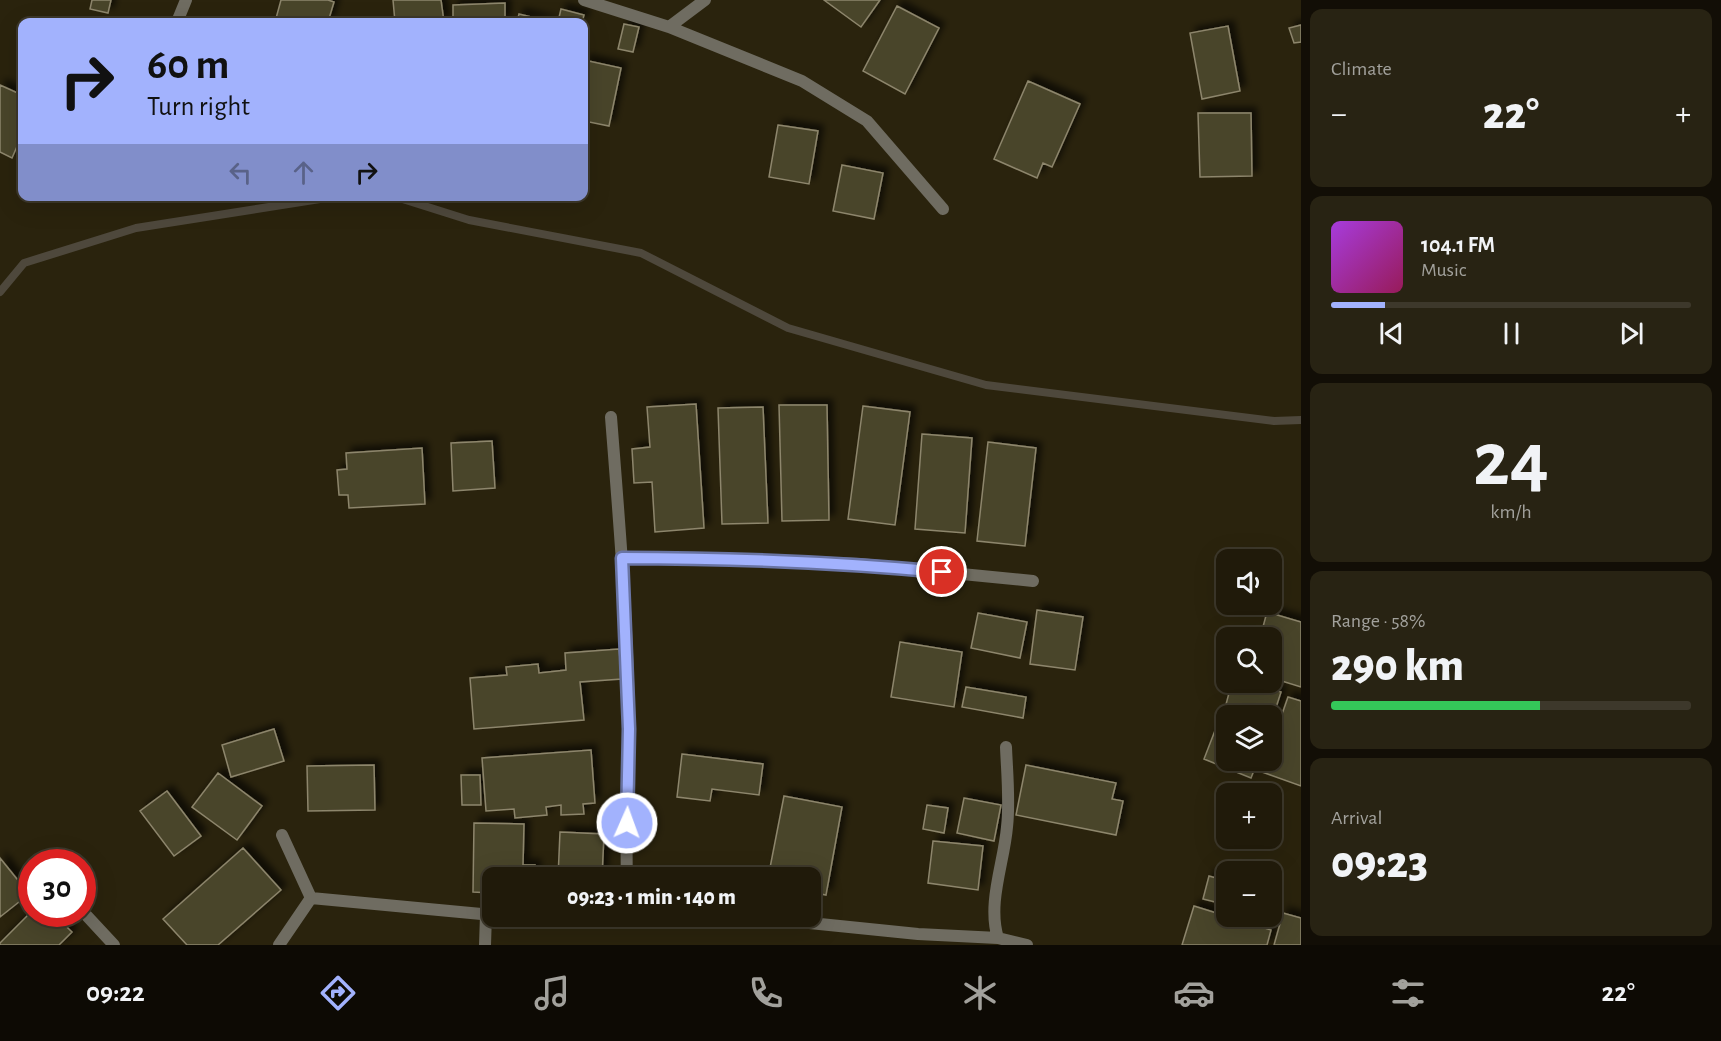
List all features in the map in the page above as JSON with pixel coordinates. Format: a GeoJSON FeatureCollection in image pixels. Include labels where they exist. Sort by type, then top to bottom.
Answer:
{"type":"FeatureCollection","features":[{"type":"Feature","properties":{"kind":"street"},"geometry":{"type":"LineString","coordinates":[[179,18],[186,0]]}},
{"type":"Feature","properties":{"kind":"street"},"geometry":{"type":"LineString","coordinates":[[585,0],[669,27],[802,81],[867,120],[943,209]]}},
{"type":"Feature","properties":{"kind":"street"},"geometry":{"type":"LineString","coordinates":[[669,27],[705,0]]}},
{"type":"Feature","properties":{"kind":"street"},"geometry":{"type":"LineString","coordinates":[[611,417],[622,558],[629,729],[627,867]]}},
{"type":"Feature","properties":{"kind":"street"},"geometry":{"type":"LineString","coordinates":[[622,558],[860,564],[1033,581]]}},
{"type":"Feature","properties":{"kind":"street"},"geometry":{"type":"LineString","coordinates":[[998,938],[993,922],[1008,825],[1006,747]]}},
{"type":"Feature","properties":{"kind":"street"},"geometry":{"type":"LineString","coordinates":[[282,835],[311,898]]}},
{"type":"Feature","properties":{"kind":"street"},"geometry":{"type":"LineString","coordinates":[[311,898],[482,914]]}},
{"type":"Feature","properties":{"kind":"street"},"geometry":{"type":"LineString","coordinates":[[279,945],[311,898]]}},
{"type":"Feature","properties":{"kind":"street"},"geometry":{"type":"LineString","coordinates":[[821,924],[918,934],[998,938],[1027,945]]}},
{"type":"Feature","properties":{"kind":"street"},"geometry":{"type":"LineString","coordinates":[[96,926],[114,945]]}},
{"type":"Feature","properties":{"kind":"street"},"geometry":{"type":"LineString","coordinates":[[485,945],[487,927]]}},
{"type":"Feature","properties":{"kind":"building"},"geometry":{"type":"Polygon","coordinates":[[[92,0],[111,0],[108,13],[90,9],[92,0]]]}},
{"type":"Feature","properties":{"kind":"building"},"geometry":{"type":"Polygon","coordinates":[[[281,0],[334,2],[329,18],[276,18],[281,0]]]}},
{"type":"Feature","properties":{"kind":"building"},"geometry":{"type":"Polygon","coordinates":[[[393,0],[441,0],[443,18],[395,18],[393,0]]]}},
{"type":"Feature","properties":{"kind":"building"},"geometry":{"type":"Polygon","coordinates":[[[824,0],[880,0],[861,27],[824,0]]]}},
{"type":"Feature","properties":{"kind":"building"},"geometry":{"type":"Polygon","coordinates":[[[505,3],[505,18],[453,18],[453,5],[505,3]]]}},
{"type":"Feature","properties":{"kind":"building"},"geometry":{"type":"Polygon","coordinates":[[[897,6],[939,28],[905,94],[863,71],[897,6]]]}},
{"type":"Feature","properties":{"kind":"building"},"geometry":{"type":"Polygon","coordinates":[[[561,9],[584,15],[583,18],[559,18],[561,9]]]}},
{"type":"Feature","properties":{"kind":"building"},"geometry":{"type":"Polygon","coordinates":[[[519,14],[536,18],[518,18],[519,14]]]}},
{"type":"Feature","properties":{"kind":"building"},"geometry":{"type":"Polygon","coordinates":[[[624,24],[639,27],[633,52],[618,49],[624,24]]]}},
{"type":"Feature","properties":{"kind":"building"},"geometry":{"type":"Polygon","coordinates":[[[1301,25],[1301,42],[1294,43],[1289,28],[1301,25]]]}},
{"type":"Feature","properties":{"kind":"building"},"geometry":{"type":"Polygon","coordinates":[[[1228,26],[1240,91],[1202,99],[1190,33],[1228,26]]]}},
{"type":"Feature","properties":{"kind":"building"},"geometry":{"type":"Polygon","coordinates":[[[588,61],[621,68],[609,126],[588,122],[588,61]]]}},
{"type":"Feature","properties":{"kind":"building"},"geometry":{"type":"Polygon","coordinates":[[[1028,81],[1080,104],[1052,167],[1043,163],[1037,178],[994,159],[1028,81]]]}},
{"type":"Feature","properties":{"kind":"building"},"geometry":{"type":"Polygon","coordinates":[[[0,85],[18,93],[18,144],[12,158],[0,152],[0,85]]]}},
{"type":"Feature","properties":{"kind":"building"},"geometry":{"type":"Polygon","coordinates":[[[1198,113],[1251,113],[1252,176],[1200,177],[1198,113]]]}},
{"type":"Feature","properties":{"kind":"building"},"geometry":{"type":"Polygon","coordinates":[[[778,125],[818,131],[809,184],[769,177],[778,125]]]}},
{"type":"Feature","properties":{"kind":"building"},"geometry":{"type":"Polygon","coordinates":[[[842,165],[883,173],[874,219],[833,211],[842,165]]]}},
{"type":"Feature","properties":{"kind":"building"},"geometry":{"type":"Polygon","coordinates":[[[696,404],[704,528],[655,532],[652,482],[634,483],[632,449],[650,447],[647,407],[696,404]]]}},
{"type":"Feature","properties":{"kind":"building"},"geometry":{"type":"Polygon","coordinates":[[[779,405],[827,405],[829,520],[782,521],[779,405]]]}},
{"type":"Feature","properties":{"kind":"building"},"geometry":{"type":"Polygon","coordinates":[[[863,406],[910,412],[895,525],[848,519],[863,406]]]}},
{"type":"Feature","properties":{"kind":"building"},"geometry":{"type":"Polygon","coordinates":[[[763,407],[768,523],[722,524],[718,408],[763,407]]]}},
{"type":"Feature","properties":{"kind":"building"},"geometry":{"type":"Polygon","coordinates":[[[922,434],[972,438],[965,533],[915,529],[922,434]]]}},
{"type":"Feature","properties":{"kind":"building"},"geometry":{"type":"Polygon","coordinates":[[[492,441],[495,488],[453,491],[451,443],[492,441]]]}},
{"type":"Feature","properties":{"kind":"building"},"geometry":{"type":"Polygon","coordinates":[[[988,442],[1036,448],[1025,546],[977,541],[988,442]]]}},
{"type":"Feature","properties":{"kind":"building"},"geometry":{"type":"Polygon","coordinates":[[[422,448],[425,504],[349,508],[348,495],[339,495],[337,470],[347,469],[346,453],[422,448]]]}},
{"type":"Feature","properties":{"kind":"building"},"geometry":{"type":"Polygon","coordinates":[[[1037,610],[1083,617],[1075,670],[1030,664],[1037,610]]]}},
{"type":"Feature","properties":{"kind":"building"},"geometry":{"type":"Polygon","coordinates":[[[978,613],[1027,622],[1020,658],[971,648],[978,613]]]}},
{"type":"Feature","properties":{"kind":"building"},"geometry":{"type":"Polygon","coordinates":[[[1266,615],[1277,615],[1301,622],[1301,687],[1282,681],[1282,627],[1263,627],[1266,615]]]}},
{"type":"Feature","properties":{"kind":"building"},"geometry":{"type":"Polygon","coordinates":[[[900,642],[962,652],[954,707],[891,697],[900,642]]]}},
{"type":"Feature","properties":{"kind":"building"},"geometry":{"type":"Polygon","coordinates":[[[619,649],[622,679],[580,682],[584,720],[474,729],[470,678],[507,675],[506,667],[538,664],[539,673],[566,670],[565,653],[619,649]]]}},
{"type":"Feature","properties":{"kind":"building"},"geometry":{"type":"Polygon","coordinates":[[[966,687],[1026,697],[1023,718],[962,707],[966,687]]]}},
{"type":"Feature","properties":{"kind":"building"},"geometry":{"type":"Polygon","coordinates":[[[1229,693],[1281,693],[1277,705],[1226,705],[1229,693]]]}},
{"type":"Feature","properties":{"kind":"building"},"geometry":{"type":"Polygon","coordinates":[[[1288,697],[1301,701],[1301,786],[1262,772],[1282,771],[1282,714],[1288,697]]]}},
{"type":"Feature","properties":{"kind":"building"},"geometry":{"type":"Polygon","coordinates":[[[1216,728],[1216,764],[1204,759],[1216,728]]]}},
{"type":"Feature","properties":{"kind":"building"},"geometry":{"type":"Polygon","coordinates":[[[274,729],[284,761],[231,777],[222,745],[274,729]]]}},
{"type":"Feature","properties":{"kind":"building"},"geometry":{"type":"Polygon","coordinates":[[[591,750],[595,803],[583,804],[584,814],[561,815],[561,805],[546,807],[547,815],[515,818],[514,809],[486,811],[482,758],[591,750]]]}},
{"type":"Feature","properties":{"kind":"building"},"geometry":{"type":"Polygon","coordinates":[[[682,754],[763,764],[759,795],[712,789],[710,801],[677,797],[682,754]]]}},
{"type":"Feature","properties":{"kind":"building"},"geometry":{"type":"Polygon","coordinates":[[[374,765],[375,810],[308,811],[307,766],[374,765]]]}},
{"type":"Feature","properties":{"kind":"building"},"geometry":{"type":"Polygon","coordinates":[[[1026,765],[1116,783],[1112,799],[1123,801],[1116,835],[1016,815],[1026,765]]]}},
{"type":"Feature","properties":{"kind":"building"},"geometry":{"type":"Polygon","coordinates":[[[1234,771],[1254,771],[1251,778],[1234,771]]]}},
{"type":"Feature","properties":{"kind":"building"},"geometry":{"type":"Polygon","coordinates":[[[218,773],[262,806],[237,840],[192,807],[218,773]]]}},
{"type":"Feature","properties":{"kind":"building"},"geometry":{"type":"Polygon","coordinates":[[[461,775],[480,775],[481,805],[462,805],[461,775]]]}},
{"type":"Feature","properties":{"kind":"building"},"geometry":{"type":"Polygon","coordinates":[[[167,791],[201,836],[174,856],[140,811],[167,791]]]}},
{"type":"Feature","properties":{"kind":"building"},"geometry":{"type":"Polygon","coordinates":[[[784,796],[842,807],[826,895],[821,894],[821,867],[770,867],[784,796]]]}},
{"type":"Feature","properties":{"kind":"building"},"geometry":{"type":"Polygon","coordinates":[[[964,798],[1001,805],[994,841],[957,833],[964,798]]]}},
{"type":"Feature","properties":{"kind":"building"},"geometry":{"type":"Polygon","coordinates":[[[927,805],[948,808],[944,833],[923,829],[927,805]]]}},
{"type":"Feature","properties":{"kind":"building"},"geometry":{"type":"Polygon","coordinates":[[[474,823],[524,824],[523,865],[535,865],[535,867],[482,867],[482,892],[473,892],[474,823]]]}},
{"type":"Feature","properties":{"kind":"building"},"geometry":{"type":"Polygon","coordinates":[[[560,832],[604,834],[602,867],[558,867],[560,832]]]}},
{"type":"Feature","properties":{"kind":"building"},"geometry":{"type":"Polygon","coordinates":[[[933,841],[983,846],[978,890],[928,883],[933,841]]]}},
{"type":"Feature","properties":{"kind":"building"},"geometry":{"type":"Polygon","coordinates":[[[243,848],[281,890],[218,945],[187,945],[163,919],[243,848]]]}},
{"type":"Feature","properties":{"kind":"building"},"geometry":{"type":"Polygon","coordinates":[[[0,858],[18,880],[18,903],[0,917],[0,858]]]}},
{"type":"Feature","properties":{"kind":"building"},"geometry":{"type":"Polygon","coordinates":[[[1209,876],[1216,878],[1216,902],[1203,899],[1209,876]]]}},
{"type":"Feature","properties":{"kind":"building"},"geometry":{"type":"Polygon","coordinates":[[[1194,906],[1216,913],[1216,927],[1261,927],[1271,930],[1267,945],[1182,945],[1194,906]]]}},
{"type":"Feature","properties":{"kind":"building"},"geometry":{"type":"Polygon","coordinates":[[[1283,913],[1301,918],[1301,945],[1274,945],[1279,927],[1282,927],[1283,913]]]}},
{"type":"Feature","properties":{"kind":"building"},"geometry":{"type":"Polygon","coordinates":[[[18,925],[18,927],[67,927],[72,932],[59,945],[0,945],[18,925]]]}},
{"type":"Feature","properties":{"kind":"waterway"},"geometry":{"type":"LineString","coordinates":[[0,292],[24,263],[136,228],[307,201]]}},
{"type":"Feature","properties":{"kind":"waterway"},"geometry":{"type":"LineString","coordinates":[[409,201],[469,220],[641,253],[788,328],[986,385],[1274,421],[1301,420]]}},
{"type":"Feature","properties":{"kind":"route"},"geometry":{"type":"LineString","coordinates":[[627,823],[629,729],[622,558],[796,561],[860,564],[942,572]]}}]}
